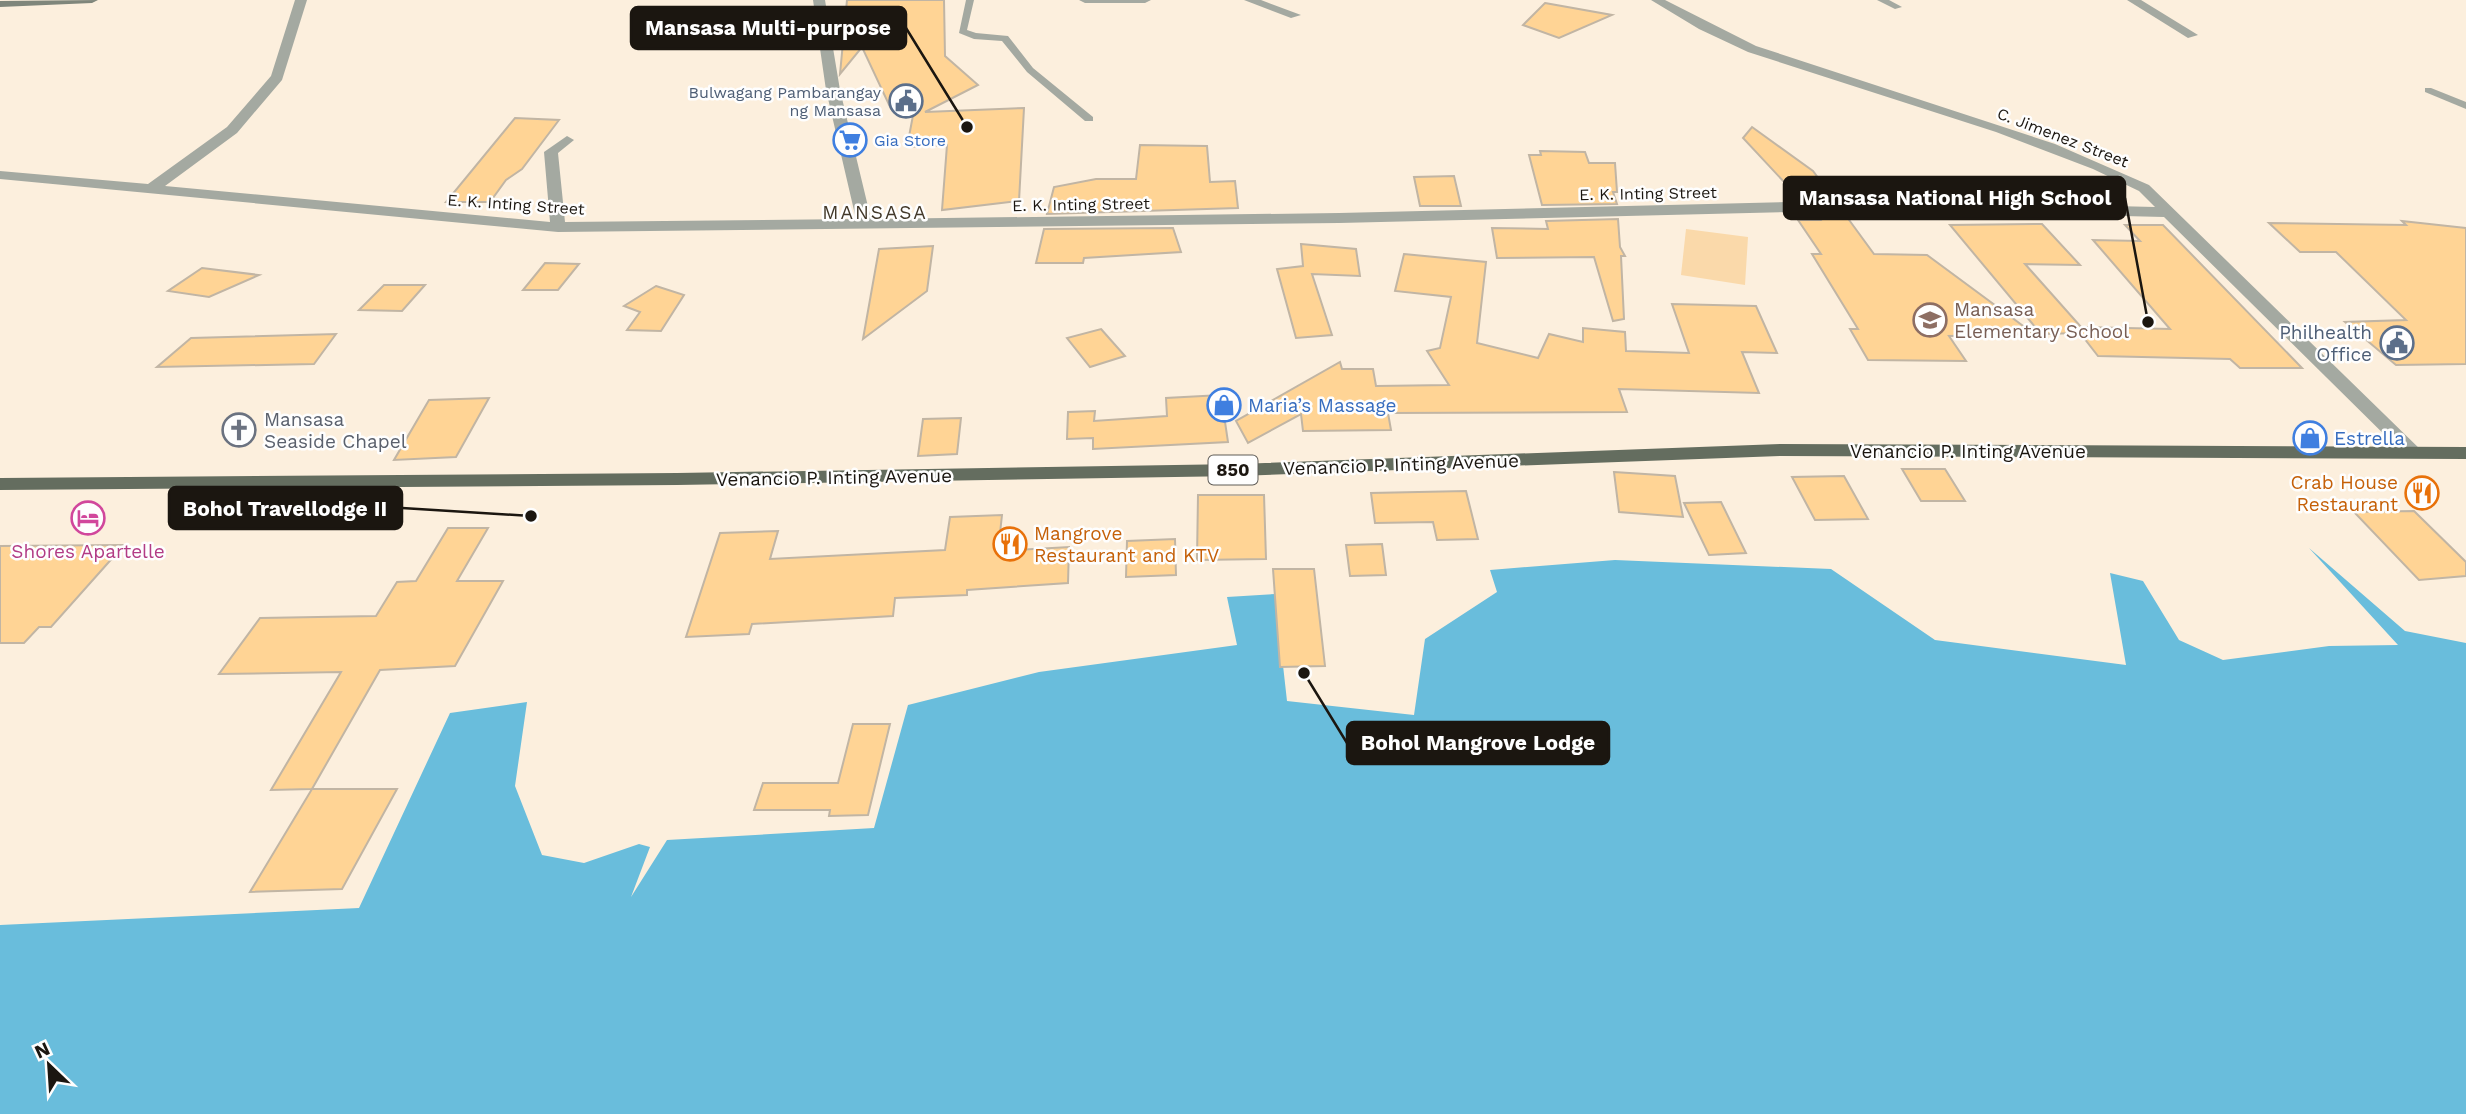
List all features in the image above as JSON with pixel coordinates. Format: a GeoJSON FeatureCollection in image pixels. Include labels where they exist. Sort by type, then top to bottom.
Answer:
{"type":"FeatureCollection","features":[{"type":"Feature","properties":{"kind":"main road"},"geometry":{"type":"LineString","coordinates":[[0,4],[92,0]]}},
{"type":"Feature","properties":{"kind":"main road","name":"Venancio P. Inting Avenue"},"geometry":{"type":"LineString","coordinates":[[0,484],[649,480],[1224,470],[1780,450],[2466,453]]}},
{"type":"Feature","properties":{"kind":"street"},"geometry":{"type":"LineString","coordinates":[[152,189],[232,130],[277,77],[301,0]]}},
{"type":"Feature","properties":{"kind":"street"},"geometry":{"type":"LineString","coordinates":[[819,0],[833,90],[865,225]]}},
{"type":"Feature","properties":{"kind":"street"},"geometry":{"type":"LineString","coordinates":[[1085,0],[1145,0]]}},
{"type":"Feature","properties":{"kind":"street"},"geometry":{"type":"LineString","coordinates":[[1250,0],[1295,15]]}},
{"type":"Feature","properties":{"kind":"street","name":"C. Jimenez Street"},"geometry":{"type":"LineString","coordinates":[[1657,0],[1750,48],[2113,172],[2144,188],[2165,212],[2414,453]]}},
{"type":"Feature","properties":{"kind":"street"},"geometry":{"type":"LineString","coordinates":[[2133,0],[2192,36]]}},
{"type":"Feature","properties":{"kind":"street"},"geometry":{"type":"LineString","coordinates":[[558,227],[551,152],[567,140]]}},
{"type":"Feature","properties":{"kind":"street","name":"E. K. Inting Street"},"geometry":{"type":"LineString","coordinates":[[0,174],[558,227],[865,225],[1877,205],[2165,212]]}},
{"type":"Feature","properties":{"kind":"lane"},"geometry":{"type":"LineString","coordinates":[[970,0],[962,31],[974,36],[1005,38],[1030,70],[1089,119]]}},
{"type":"Feature","properties":{"kind":"lane"},"geometry":{"type":"LineString","coordinates":[[1881,0],[1898,7]]}},
{"type":"Feature","properties":{"kind":"lane"},"geometry":{"type":"LineString","coordinates":[[2428,90],[2466,106]]}},
{"type":"Feature","properties":{"kind":"shaded area"},"geometry":{"type":"Polygon","coordinates":[[[1686,229],[1748,237],[1745,285],[1681,275],[1686,229]]]}},
{"type":"Feature","properties":{"kind":"water"},"geometry":{"type":"Polygon","coordinates":[[[2309,548],[2405,631],[2466,643],[2466,1114],[0,1114],[0,925],[359,908],[450,713],[527,702],[515,786],[542,855],[584,863],[639,844],[650,847],[631,897],[667,840],[874,828],[908,705],[1039,672],[1237,645],[1227,597],[1275,594],[1287,701],[1414,715],[1425,639],[1497,592],[1490,570],[1615,560],[1831,569],[1935,640],[2126,665],[2110,573],[2143,581],[2179,640],[2223,660],[2329,646],[2398,645],[2309,548]]]}},
{"type":"Feature","properties":{"kind":"building"},"geometry":{"type":"Polygon","coordinates":[[[847,0],[944,0],[945,56],[978,85],[925,112],[1024,108],[1019,201],[942,210],[947,145],[907,147],[915,105],[891,109],[862,47],[840,74],[847,0]]]}},
{"type":"Feature","properties":{"kind":"building"},"geometry":{"type":"Polygon","coordinates":[[[1545,3],[1612,15],[1559,38],[1523,25],[1545,3]]]}},
{"type":"Feature","properties":{"kind":"building"},"geometry":{"type":"Polygon","coordinates":[[[515,118],[559,120],[522,169],[506,180],[490,202],[446,202],[515,118]]]}},
{"type":"Feature","properties":{"kind":"building"},"geometry":{"type":"Polygon","coordinates":[[[1752,127],[1813,171],[1833,198],[1800,199],[1743,138],[1752,127]]]}},
{"type":"Feature","properties":{"kind":"building"},"geometry":{"type":"Polygon","coordinates":[[[1140,145],[1207,146],[1210,182],[1235,181],[1238,208],[1047,214],[1054,187],[1096,179],[1136,179],[1140,145]]]}},
{"type":"Feature","properties":{"kind":"building"},"geometry":{"type":"Polygon","coordinates":[[[1540,151],[1585,152],[1589,163],[1615,163],[1617,192],[1613,192],[1617,204],[1542,205],[1529,155],[1541,155],[1540,151]]]}},
{"type":"Feature","properties":{"kind":"building"},"geometry":{"type":"Polygon","coordinates":[[[1454,176],[1461,206],[1420,206],[1414,177],[1454,176]]]}},
{"type":"Feature","properties":{"kind":"building"},"geometry":{"type":"Polygon","coordinates":[[[1844,213],[1874,254],[1927,255],[2034,334],[1949,336],[1966,361],[1868,360],[1850,329],[1858,329],[1812,254],[1821,254],[1798,220],[1820,220],[1814,214],[1844,213]]]}},
{"type":"Feature","properties":{"kind":"building"},"geometry":{"type":"Polygon","coordinates":[[[1618,219],[1620,247],[1625,256],[1621,256],[1624,319],[1613,321],[1594,257],[1497,258],[1492,228],[1548,229],[1546,221],[1618,219]]]}},
{"type":"Feature","properties":{"kind":"building"},"geometry":{"type":"Polygon","coordinates":[[[2402,221],[2466,228],[2466,364],[2396,365],[2345,322],[2406,320],[2336,252],[2300,252],[2269,223],[2406,225],[2402,221]]]}},
{"type":"Feature","properties":{"kind":"building"},"geometry":{"type":"Polygon","coordinates":[[[2042,224],[2080,265],[2025,264],[2081,327],[2170,329],[2093,240],[2140,241],[2125,225],[2163,225],[2302,368],[2240,368],[2230,359],[2098,356],[2080,333],[2041,334],[1950,225],[2042,224]]]}},
{"type":"Feature","properties":{"kind":"building"},"geometry":{"type":"Polygon","coordinates":[[[1173,228],[1181,252],[1084,258],[1083,263],[1036,263],[1044,229],[1173,228]]]}},
{"type":"Feature","properties":{"kind":"building"},"geometry":{"type":"Polygon","coordinates":[[[1301,244],[1356,249],[1360,276],[1312,274],[1332,335],[1296,338],[1277,269],[1303,266],[1301,244]]]}},
{"type":"Feature","properties":{"kind":"building"},"geometry":{"type":"Polygon","coordinates":[[[933,246],[927,291],[863,339],[879,249],[933,246]]]}},
{"type":"Feature","properties":{"kind":"building"},"geometry":{"type":"Polygon","coordinates":[[[1404,254],[1486,262],[1477,343],[1538,358],[1549,334],[1583,342],[1583,328],[1625,332],[1626,351],[1689,353],[1672,304],[1756,306],[1777,353],[1742,352],[1759,393],[1619,389],[1627,412],[1388,413],[1391,430],[1303,431],[1301,414],[1248,443],[1236,421],[1340,362],[1342,369],[1373,369],[1376,386],[1449,385],[1427,351],[1440,348],[1451,297],[1395,291],[1404,254]]]}},
{"type":"Feature","properties":{"kind":"building"},"geometry":{"type":"Polygon","coordinates":[[[545,263],[579,264],[558,290],[523,290],[545,263]]]}},
{"type":"Feature","properties":{"kind":"building"},"geometry":{"type":"Polygon","coordinates":[[[202,268],[259,275],[209,297],[168,291],[202,268]]]}},
{"type":"Feature","properties":{"kind":"building"},"geometry":{"type":"Polygon","coordinates":[[[384,285],[425,285],[402,311],[359,310],[384,285]]]}},
{"type":"Feature","properties":{"kind":"building"},"geometry":{"type":"Polygon","coordinates":[[[656,286],[684,295],[661,331],[627,330],[640,312],[624,306],[656,286]]]}},
{"type":"Feature","properties":{"kind":"building"},"geometry":{"type":"Polygon","coordinates":[[[1101,329],[1125,356],[1090,367],[1067,338],[1101,329]]]}},
{"type":"Feature","properties":{"kind":"building"},"geometry":{"type":"Polygon","coordinates":[[[336,334],[314,364],[157,367],[191,338],[336,334]]]}},
{"type":"Feature","properties":{"kind":"building"},"geometry":{"type":"Polygon","coordinates":[[[1221,395],[1228,442],[1093,449],[1093,438],[1067,439],[1068,412],[1095,411],[1094,421],[1167,416],[1166,398],[1221,395]]]}},
{"type":"Feature","properties":{"kind":"building"},"geometry":{"type":"Polygon","coordinates":[[[489,398],[456,457],[394,460],[429,400],[489,398]]]}},
{"type":"Feature","properties":{"kind":"building"},"geometry":{"type":"Polygon","coordinates":[[[961,418],[957,454],[918,456],[923,419],[961,418]]]}},
{"type":"Feature","properties":{"kind":"building"},"geometry":{"type":"Polygon","coordinates":[[[1902,469],[1945,469],[1965,501],[1921,501],[1902,469]]]}},
{"type":"Feature","properties":{"kind":"building"},"geometry":{"type":"Polygon","coordinates":[[[1614,472],[1675,476],[1683,517],[1619,512],[1614,472]]]}},
{"type":"Feature","properties":{"kind":"building"},"geometry":{"type":"Polygon","coordinates":[[[1844,476],[1868,519],[1815,520],[1792,477],[1844,476]]]}},
{"type":"Feature","properties":{"kind":"building"},"geometry":{"type":"Polygon","coordinates":[[[1466,491],[1478,539],[1437,540],[1433,522],[1375,523],[1371,493],[1466,491]]]}},
{"type":"Feature","properties":{"kind":"building"},"geometry":{"type":"Polygon","coordinates":[[[1198,495],[1264,495],[1266,559],[1197,560],[1198,495]]]}},
{"type":"Feature","properties":{"kind":"building"},"geometry":{"type":"Polygon","coordinates":[[[1721,502],[1746,553],[1709,555],[1684,503],[1721,502]]]}},
{"type":"Feature","properties":{"kind":"building"},"geometry":{"type":"Polygon","coordinates":[[[2414,511],[2466,562],[2466,576],[2419,580],[2354,512],[2414,511]]]}},
{"type":"Feature","properties":{"kind":"building"},"geometry":{"type":"Polygon","coordinates":[[[1002,515],[998,551],[1069,547],[1068,583],[967,590],[967,595],[895,598],[893,616],[752,624],[749,634],[686,637],[720,533],[778,531],[770,559],[945,550],[950,517],[1002,515]]]}},
{"type":"Feature","properties":{"kind":"building"},"geometry":{"type":"Polygon","coordinates":[[[448,528],[488,528],[457,581],[503,581],[455,666],[380,670],[312,789],[271,790],[341,672],[219,674],[260,618],[376,616],[397,582],[416,581],[448,528]]]}},
{"type":"Feature","properties":{"kind":"building"},"geometry":{"type":"Polygon","coordinates":[[[1175,539],[1176,575],[1126,577],[1127,541],[1175,539]]]}},
{"type":"Feature","properties":{"kind":"building"},"geometry":{"type":"Polygon","coordinates":[[[1382,544],[1386,575],[1350,576],[1346,545],[1382,544]]]}},
{"type":"Feature","properties":{"kind":"building"},"geometry":{"type":"Polygon","coordinates":[[[124,545],[51,627],[39,627],[24,643],[0,643],[0,546],[124,545]]]}},
{"type":"Feature","properties":{"kind":"building"},"geometry":{"type":"Polygon","coordinates":[[[1273,569],[1314,569],[1325,666],[1280,667],[1273,569]]]}},
{"type":"Feature","properties":{"kind":"building"},"geometry":{"type":"Polygon","coordinates":[[[853,724],[890,724],[868,815],[829,816],[830,810],[754,810],[763,783],[838,783],[853,724]]]}},
{"type":"Feature","properties":{"kind":"building"},"geometry":{"type":"Polygon","coordinates":[[[312,789],[397,789],[342,889],[250,892],[312,789]]]}},
{"type":"Feature","properties":{"kind":"place","name":"Bulwagang Pambarangay ng Mansasa"},"geometry":{"type":"Point","coordinates":[906,101]}},
{"type":"Feature","properties":{"kind":"place","name":"Mansasa Multi-purpose"},"geometry":{"type":"Point","coordinates":[967,127]}},
{"type":"Feature","properties":{"kind":"place","name":"Gia Store"},"geometry":{"type":"Point","coordinates":[850,140]}},
{"type":"Feature","properties":{"kind":"place","name":"Mansasa Elementary School"},"geometry":{"type":"Point","coordinates":[1930,320]}},
{"type":"Feature","properties":{"kind":"place","name":"Mansasa National High School"},"geometry":{"type":"Point","coordinates":[2148,322]}},
{"type":"Feature","properties":{"kind":"place","name":"Philhealth Office"},"geometry":{"type":"Point","coordinates":[2397,343]}},
{"type":"Feature","properties":{"kind":"place","name":"Maria’s Massage"},"geometry":{"type":"Point","coordinates":[1224,405]}},
{"type":"Feature","properties":{"kind":"place","name":"Mansasa Seaside Chapel"},"geometry":{"type":"Point","coordinates":[239,430]}},
{"type":"Feature","properties":{"kind":"place","name":"Estrella"},"geometry":{"type":"Point","coordinates":[2310,438]}},
{"type":"Feature","properties":{"kind":"place","name":"Crab House Restaurant"},"geometry":{"type":"Point","coordinates":[2422,493]}},
{"type":"Feature","properties":{"kind":"place","name":"Bohol Travellodge II"},"geometry":{"type":"Point","coordinates":[531,516]}},
{"type":"Feature","properties":{"kind":"place","name":"Shores Apartelle"},"geometry":{"type":"Point","coordinates":[88,518]}},
{"type":"Feature","properties":{"kind":"place","name":"Mangrove Restaurant and KTV"},"geometry":{"type":"Point","coordinates":[1010,544]}},
{"type":"Feature","properties":{"kind":"place","name":"Bohol Mangrove Lodge"},"geometry":{"type":"Point","coordinates":[1304,673]}},
{"type":"Feature","properties":{"kind":"district","name":"MANSASA"},"geometry":{"type":"Point","coordinates":[875,212]}}]}
